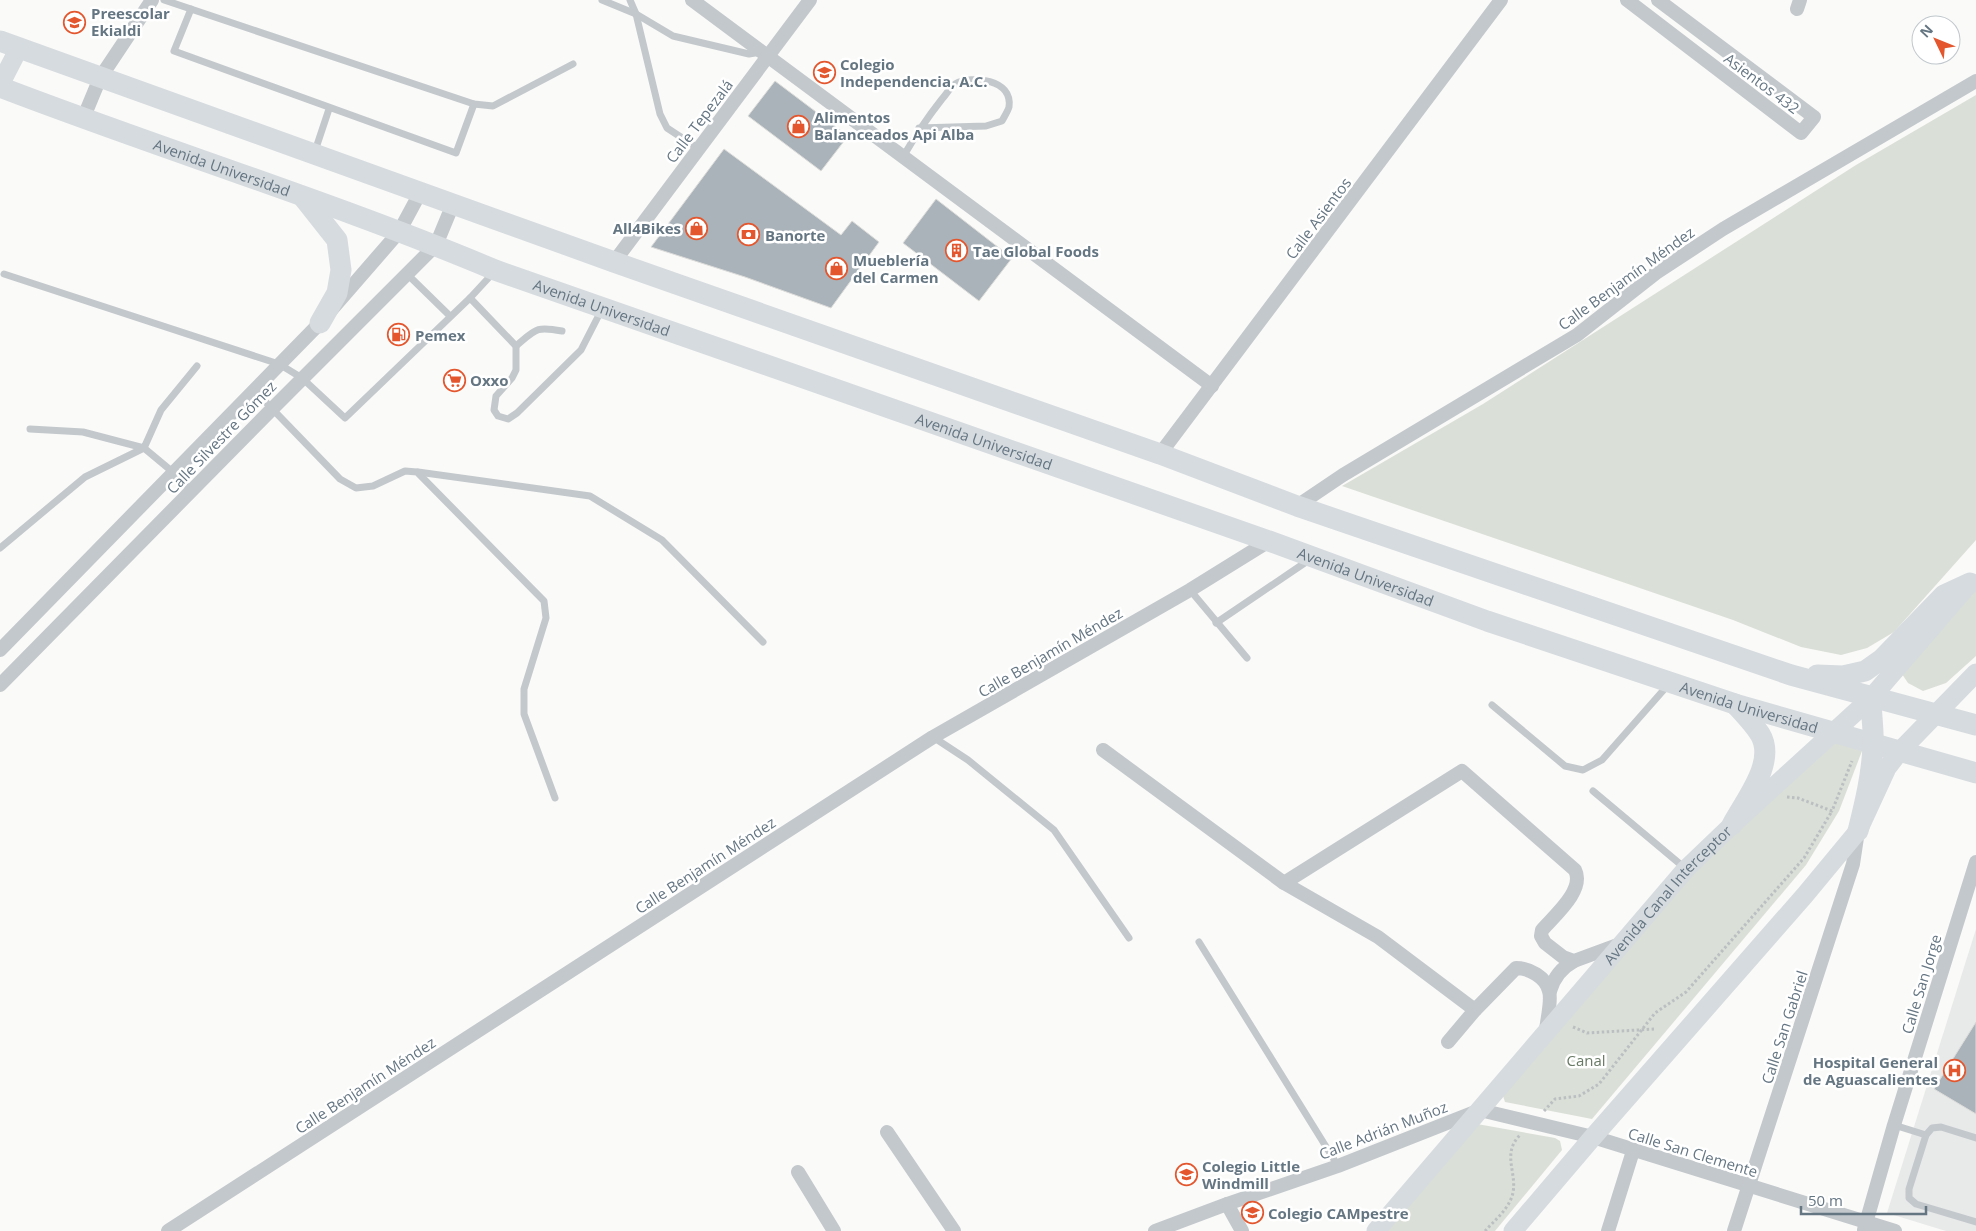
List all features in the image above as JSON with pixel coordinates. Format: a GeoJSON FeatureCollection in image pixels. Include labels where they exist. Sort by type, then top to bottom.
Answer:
{"type":"FeatureCollection","features":[{"type":"Feature","properties":{"kind":"main road"},"geometry":{"type":"LineString","coordinates":[[9,44],[420,193],[1160,454],[1297,506],[1791,674],[1976,726]]}},
{"type":"Feature","properties":{"kind":"main road","name":"Avenida Universidad"},"geometry":{"type":"LineString","coordinates":[[0,86],[83,119],[436,245],[496,270],[1268,541],[1487,621],[1735,704],[1976,773]]}},
{"type":"Feature","properties":{"kind":"main road"},"geometry":{"type":"LineString","coordinates":[[303,197],[337,240],[338,247],[341,270],[336,292],[320,323]]}},
{"type":"Feature","properties":{"kind":"main road"},"geometry":{"type":"LineString","coordinates":[[1791,674],[1843,676],[1865,671],[1882,659],[1944,595],[1973,579]]}},
{"type":"Feature","properties":{"kind":"main road"},"geometry":{"type":"LineString","coordinates":[[1858,831],[1866,799],[1873,743],[1871,698]]}},
{"type":"Feature","properties":{"kind":"main road"},"geometry":{"type":"LineString","coordinates":[[1732,825],[1761,772],[1766,754],[1760,735],[1735,704]]}},
{"type":"Feature","properties":{"kind":"street"},"geometry":{"type":"LineString","coordinates":[[83,119],[100,78],[152,0]]}},
{"type":"Feature","properties":{"kind":"street"},"geometry":{"type":"LineString","coordinates":[[692,0],[902,158],[1212,386]]}},
{"type":"Feature","properties":{"kind":"street","name":"Calle Tepezalá"},"geometry":{"type":"LineString","coordinates":[[614,262],[699,149],[764,54],[810,0]]}},
{"type":"Feature","properties":{"kind":"street","name":"Calle Asientos"},"geometry":{"type":"LineString","coordinates":[[1160,454],[1501,0]]}},
{"type":"Feature","properties":{"kind":"street","name":"Asientos 432"},"geometry":{"type":"LineString","coordinates":[[1627,0],[1801,133],[1814,116],[1658,0]]}},
{"type":"Feature","properties":{"kind":"street"},"geometry":{"type":"LineString","coordinates":[[1703,58],[1713,41]]}},
{"type":"Feature","properties":{"kind":"street"},"geometry":{"type":"LineString","coordinates":[[0,86],[9,44]]}},
{"type":"Feature","properties":{"kind":"street","name":"Calle Benjamín Méndez"},"geometry":{"type":"LineString","coordinates":[[1297,506],[1343,475],[1577,335],[1656,273],[1723,229],[1976,81]]}},
{"type":"Feature","properties":{"kind":"street","name":"Calle Silvestre Gómez"},"geometry":{"type":"LineString","coordinates":[[0,650],[320,323],[398,232],[420,193]]}},
{"type":"Feature","properties":{"kind":"street","name":"Calle Silvestre Gómez"},"geometry":{"type":"LineString","coordinates":[[0,685],[272,408],[436,245],[453,204]]}},
{"type":"Feature","properties":{"kind":"street","name":"Calle Benjamín Méndez"},"geometry":{"type":"LineString","coordinates":[[168,1231],[933,738],[1190,590],[1268,541]]}},
{"type":"Feature","properties":{"kind":"street","name":"Avenida Canal Interceptor"},"geometry":{"type":"LineString","coordinates":[[1376,1231],[1546,1030],[1686,869],[1871,698],[1973,579]]}},
{"type":"Feature","properties":{"kind":"street"},"geometry":{"type":"LineString","coordinates":[[1513,1231],[1806,895],[1858,831],[1887,768],[1900,751],[1976,672]]}},
{"type":"Feature","properties":{"kind":"street"},"geometry":{"type":"LineString","coordinates":[[1103,750],[1284,883],[1378,936],[1474,1010]]}},
{"type":"Feature","properties":{"kind":"street"},"geometry":{"type":"LineString","coordinates":[[1284,883],[1462,771],[1575,870],[1578,875],[1578,884],[1574,892],[1542,930],[1541,936],[1545,943],[1557,953],[1574,961]]}},
{"type":"Feature","properties":{"kind":"street","name":"Calle San Gabriel"},"geometry":{"type":"LineString","coordinates":[[1734,1231],[1853,864],[1858,831]]}},
{"type":"Feature","properties":{"kind":"street","name":"Calle San Jorge"},"geometry":{"type":"LineString","coordinates":[[1865,1227],[1894,1125],[1976,862]]}},
{"type":"Feature","properties":{"kind":"street"},"geometry":{"type":"LineString","coordinates":[[1546,1030],[1550,991],[1556,976],[1561,970],[1574,961],[1622,943]]}},
{"type":"Feature","properties":{"kind":"street"},"geometry":{"type":"LineString","coordinates":[[1448,1042],[1474,1010],[1516,968],[1530,970],[1541,979],[1550,991]]}},
{"type":"Feature","properties":{"kind":"street","name":"Calle San Clemente"},"geometry":{"type":"LineString","coordinates":[[1480,1110],[1593,1137],[1749,1186],[1865,1227],[1895,1231]]}},
{"type":"Feature","properties":{"kind":"street","name":"Calle Adrián Muñoz"},"geometry":{"type":"LineString","coordinates":[[1156,1231],[1227,1204],[1338,1166],[1480,1110]]}},
{"type":"Feature","properties":{"kind":"street"},"geometry":{"type":"LineString","coordinates":[[887,1132],[954,1231]]}},
{"type":"Feature","properties":{"kind":"street"},"geometry":{"type":"LineString","coordinates":[[1608,1231],[1633,1151]]}},
{"type":"Feature","properties":{"kind":"street"},"geometry":{"type":"LineString","coordinates":[[798,1172],[834,1231]]}},
{"type":"Feature","properties":{"kind":"street"},"geometry":{"type":"LineString","coordinates":[[1227,1204],[1242,1231]]}},
{"type":"Feature","properties":{"kind":"lane"},"geometry":{"type":"LineString","coordinates":[[164,0],[474,104],[493,106],[573,64]]}},
{"type":"Feature","properties":{"kind":"lane"},"geometry":{"type":"LineString","coordinates":[[602,0],[636,14],[673,36],[749,54],[764,54]]}},
{"type":"Feature","properties":{"kind":"lane"},"geometry":{"type":"LineString","coordinates":[[630,0],[636,14],[660,114],[667,128],[699,149]]}},
{"type":"Feature","properties":{"kind":"lane"},"geometry":{"type":"LineString","coordinates":[[191,9],[174,52],[456,153],[474,104]]}},
{"type":"Feature","properties":{"kind":"lane"},"geometry":{"type":"LineString","coordinates":[[902,158],[919,128],[954,85],[971,80],[988,80],[1006,94],[1009,107],[1002,121],[986,126],[919,128]]}},
{"type":"Feature","properties":{"kind":"lane"},"geometry":{"type":"LineString","coordinates":[[314,154],[330,108]]}},
{"type":"Feature","properties":{"kind":"lane"},"geometry":{"type":"LineString","coordinates":[[4,274],[278,364],[302,378],[345,418],[470,298],[496,270]]}},
{"type":"Feature","properties":{"kind":"lane"},"geometry":{"type":"LineString","coordinates":[[407,274],[450,316]]}},
{"type":"Feature","properties":{"kind":"lane"},"geometry":{"type":"LineString","coordinates":[[470,298],[516,346],[516,370],[512,378],[496,396],[494,410],[498,416],[508,419],[518,413],[580,350],[603,307]]}},
{"type":"Feature","properties":{"kind":"lane"},"geometry":{"type":"LineString","coordinates":[[516,346],[535,330],[544,327],[562,331]]}},
{"type":"Feature","properties":{"kind":"lane"},"geometry":{"type":"LineString","coordinates":[[0,548],[85,477],[144,448],[161,410],[196,366]]}},
{"type":"Feature","properties":{"kind":"lane"},"geometry":{"type":"LineString","coordinates":[[254,390],[340,480],[356,488],[373,486],[405,470],[590,496],[662,540],[763,642]]}},
{"type":"Feature","properties":{"kind":"lane"},"geometry":{"type":"LineString","coordinates":[[30,429],[83,432],[144,448],[174,473],[191,491]]}},
{"type":"Feature","properties":{"kind":"lane"},"geometry":{"type":"LineString","coordinates":[[417,472],[544,601],[546,618],[524,689],[524,714],[555,798]]}},
{"type":"Feature","properties":{"kind":"lane"},"geometry":{"type":"LineString","coordinates":[[1216,623],[1313,558]]}},
{"type":"Feature","properties":{"kind":"lane"},"geometry":{"type":"LineString","coordinates":[[1190,590],[1247,658]]}},
{"type":"Feature","properties":{"kind":"lane"},"geometry":{"type":"LineString","coordinates":[[1492,705],[1565,766],[1583,770],[1602,760],[1670,683]]}},
{"type":"Feature","properties":{"kind":"lane"},"geometry":{"type":"LineString","coordinates":[[933,738],[968,760],[1054,830],[1129,938]]}},
{"type":"Feature","properties":{"kind":"lane"},"geometry":{"type":"LineString","coordinates":[[1593,791],[1686,869]]}},
{"type":"Feature","properties":{"kind":"lane"},"geometry":{"type":"LineString","coordinates":[[1199,942],[1338,1166]]}},
{"type":"Feature","properties":{"kind":"lane"},"geometry":{"type":"LineString","coordinates":[[1894,1125],[1926,1135]]}},
{"type":"Feature","properties":{"kind":"lane"},"geometry":{"type":"LineString","coordinates":[[1976,1138],[1941,1127],[1932,1128],[1926,1135],[1909,1189],[1909,1198],[1916,1204],[1976,1222]]}},
{"type":"Feature","properties":{"kind":"path"},"geometry":{"type":"LineString","coordinates":[[1485,1231],[1510,1202],[1514,1184],[1510,1152],[1517,1138],[1555,1100],[1579,1096],[1599,1084],[1655,1014],[1686,992],[1804,858],[1832,811],[1854,757]]}},
{"type":"Feature","properties":{"kind":"path"},"geometry":{"type":"LineString","coordinates":[[1784,796],[1798,798],[1832,811]]}},
{"type":"Feature","properties":{"kind":"path"},"geometry":{"type":"LineString","coordinates":[[1576,1018],[1570,1026],[1587,1033],[1654,1029]]}},
{"type":"Feature","properties":{"kind":"shaded area","name":"Hospital General de Aguascalientes"},"geometry":{"type":"Polygon","coordinates":[[[1976,929],[1976,1231],[1946,1231],[1887,1213],[1976,929]]]}},
{"type":"Feature","properties":{"kind":"green space"},"geometry":{"type":"Polygon","coordinates":[[[1976,95],[1976,540],[1894,632],[1867,648],[1841,655],[1801,647],[1733,620],[1342,486],[1483,404],[1856,165],[1976,95]]]}},
{"type":"Feature","properties":{"kind":"green space"},"geometry":{"type":"Polygon","coordinates":[[[1976,586],[1976,656],[1946,683],[1923,691],[1908,683],[1902,674],[1976,586]]]}},
{"type":"Feature","properties":{"kind":"green space","name":"Canal"},"geometry":{"type":"Polygon","coordinates":[[[1828,739],[1862,751],[1839,811],[1806,865],[1592,1119],[1505,1102],[1502,1093],[1735,824],[1828,739]]]}},
{"type":"Feature","properties":{"kind":"green space"},"geometry":{"type":"Polygon","coordinates":[[[1477,1124],[1555,1138],[1560,1141],[1562,1150],[1495,1231],[1386,1231],[1477,1124]]]}},
{"type":"Feature","properties":{"kind":"building","name":"Alimentos Balanceados Api Alba"},"geometry":{"type":"Polygon","coordinates":[[[775,81],[848,136],[821,171],[748,116],[775,81]]]}},
{"type":"Feature","properties":{"kind":"building"},"geometry":{"type":"Polygon","coordinates":[[[724,149],[841,235],[852,221],[879,242],[831,308],[745,277],[651,247],[724,149]]]}},
{"type":"Feature","properties":{"kind":"building","name":"Tae Global Foods"},"geometry":{"type":"Polygon","coordinates":[[[936,199],[1012,258],[979,301],[903,243],[936,199]]]}},
{"type":"Feature","properties":{"kind":"building"},"geometry":{"type":"Polygon","coordinates":[[[1976,1022],[1976,1114],[1934,1089],[1976,1022]]]}},
{"type":"Feature","properties":{"kind":"place","name":"Preescolar Ekialdi"},"geometry":{"type":"Point","coordinates":[75,22]}},
{"type":"Feature","properties":{"kind":"place","name":"Colegio Independencia, A.C."},"geometry":{"type":"Point","coordinates":[824,73]}},
{"type":"Feature","properties":{"kind":"place","name":"Alimentos Balanceados Api Alba"},"geometry":{"type":"Point","coordinates":[798,126]}},
{"type":"Feature","properties":{"kind":"place","name":"All4Bikes"},"geometry":{"type":"Point","coordinates":[697,228]}},
{"type":"Feature","properties":{"kind":"place","name":"Banorte"},"geometry":{"type":"Point","coordinates":[749,235]}},
{"type":"Feature","properties":{"kind":"place","name":"Tae Global Foods"},"geometry":{"type":"Point","coordinates":[957,251]}},
{"type":"Feature","properties":{"kind":"place","name":"Mueblería del Carmen"},"geometry":{"type":"Point","coordinates":[837,269]}},
{"type":"Feature","properties":{"kind":"place","name":"Pemex"},"geometry":{"type":"Point","coordinates":[399,335]}},
{"type":"Feature","properties":{"kind":"place","name":"Oxxo"},"geometry":{"type":"Point","coordinates":[454,380]}},
{"type":"Feature","properties":{"kind":"place","name":"Hospital General de Aguascalientes"},"geometry":{"type":"Point","coordinates":[1954,1071]}},
{"type":"Feature","properties":{"kind":"place","name":"Colegio Little Windmill"},"geometry":{"type":"Point","coordinates":[1186,1175]}},
{"type":"Feature","properties":{"kind":"place","name":"Colegio CAMpestre"},"geometry":{"type":"Point","coordinates":[1252,1213]}}]}
